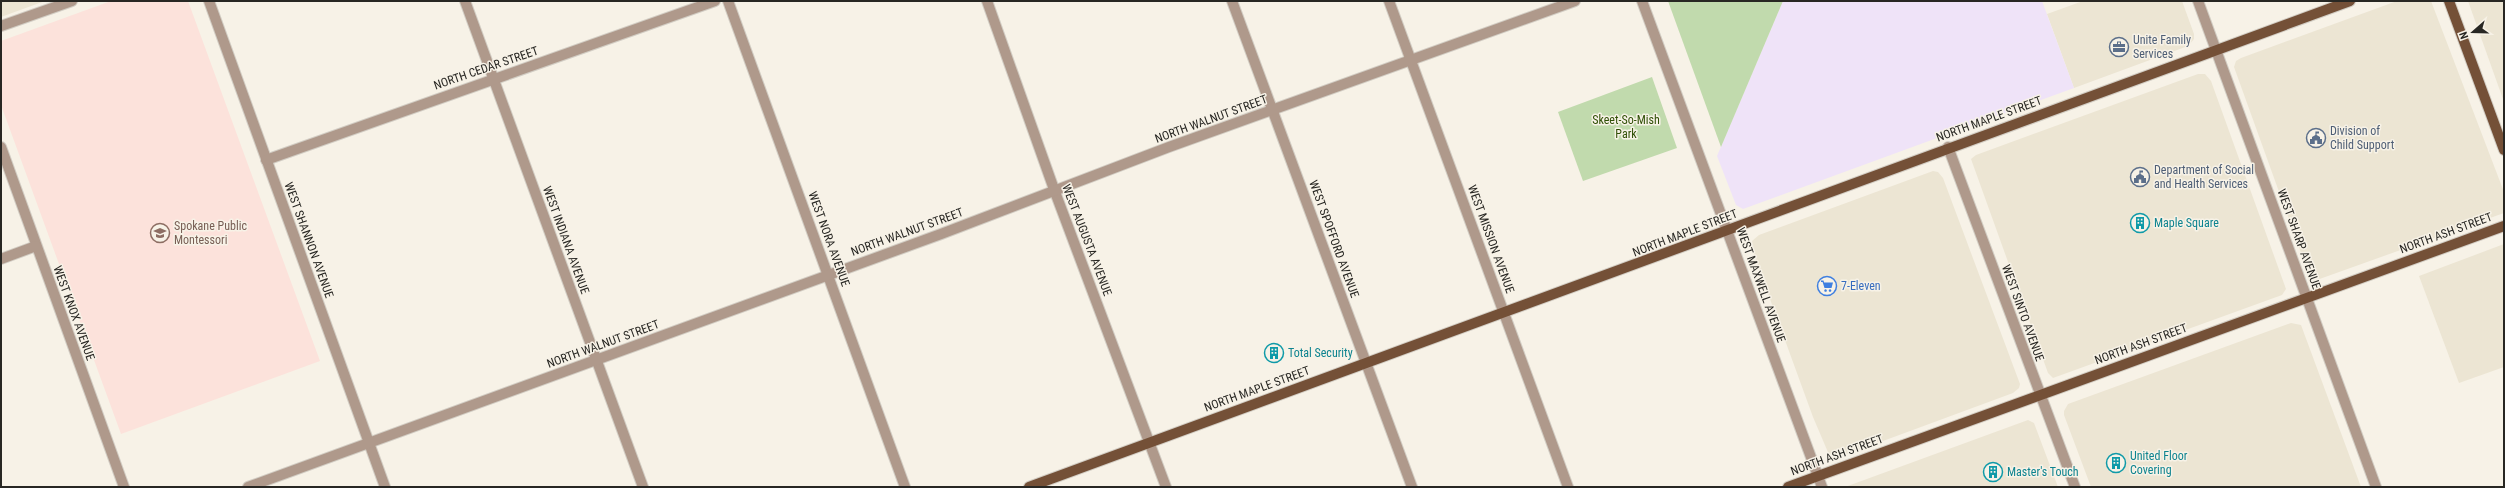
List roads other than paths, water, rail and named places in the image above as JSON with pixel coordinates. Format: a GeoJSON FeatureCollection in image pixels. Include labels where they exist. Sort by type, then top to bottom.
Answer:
{"type":"FeatureCollection","features":[{"type":"Feature","properties":{"kind":"main road","name":"NORTH MAPLE STREET"},"geometry":{"type":"LineString","coordinates":[[1029,487],[1727,231],[1948,147],[2216,51],[2350,1]]}},
{"type":"Feature","properties":{"kind":"main road"},"geometry":{"type":"LineString","coordinates":[[2449,1],[2504,150]]}},
{"type":"Feature","properties":{"kind":"main road","name":"NORTH ASH STREET"},"geometry":{"type":"LineString","coordinates":[[1788,487],[2504,226]]}},
{"type":"Feature","properties":{"kind":"street"},"geometry":{"type":"LineString","coordinates":[[1,26],[72,1]]}},
{"type":"Feature","properties":{"kind":"street","name":"WEST SHANNON AVENUE"},"geometry":{"type":"LineString","coordinates":[[209,1],[385,487]]}},
{"type":"Feature","properties":{"kind":"street","name":"WEST INDIANA AVENUE"},"geometry":{"type":"LineString","coordinates":[[465,1],[642,487]]}},
{"type":"Feature","properties":{"kind":"street","name":"NORTH CEDAR STREET"},"geometry":{"type":"LineString","coordinates":[[266,160],[715,1]]}},
{"type":"Feature","properties":{"kind":"street","name":"WEST NORA AVENUE"},"geometry":{"type":"LineString","coordinates":[[728,1],[905,487]]}},
{"type":"Feature","properties":{"kind":"street","name":"WEST AUGUSTA AVENUE"},"geometry":{"type":"LineString","coordinates":[[987,1],[1055,192],[1166,487]]}},
{"type":"Feature","properties":{"kind":"street","name":"WEST SPOFFORD AVENUE"},"geometry":{"type":"LineString","coordinates":[[1232,1],[1412,487]]}},
{"type":"Feature","properties":{"kind":"street","name":"WEST MISSION AVENUE"},"geometry":{"type":"LineString","coordinates":[[1389,1],[1568,487]]}},
{"type":"Feature","properties":{"kind":"street","name":"NORTH WALNUT STREET"},"geometry":{"type":"LineString","coordinates":[[248,487],[1055,192],[1272,110],[1575,1]]}},
{"type":"Feature","properties":{"kind":"street","name":"WEST MAXWELL AVENUE"},"geometry":{"type":"LineString","coordinates":[[1642,1],[1822,487]]}},
{"type":"Feature","properties":{"kind":"street","name":"WEST SHARP AVENUE"},"geometry":{"type":"LineString","coordinates":[[2198,1],[2376,487]]}},
{"type":"Feature","properties":{"kind":"street","name":"WEST KNOX AVENUE"},"geometry":{"type":"LineString","coordinates":[[1,147],[124,487]]}},
{"type":"Feature","properties":{"kind":"street","name":"WEST SINTO AVENUE"},"geometry":{"type":"LineString","coordinates":[[1948,147],[2075,487]]}},
{"type":"Feature","properties":{"kind":"street"},"geometry":{"type":"LineString","coordinates":[[1,259],[36,246]]}},
{"type":"Feature","properties":{"kind":"place","name":"Unite Family Services"},"geometry":{"type":"Point","coordinates":[2119,47]}},
{"type":"Feature","properties":{"kind":"place","name":"Division of Child Support"},"geometry":{"type":"Point","coordinates":[2316,138]}},
{"type":"Feature","properties":{"kind":"place","name":"Department of Social and Health Services"},"geometry":{"type":"Point","coordinates":[2140,177]}},
{"type":"Feature","properties":{"kind":"place","name":"Maple Square"},"geometry":{"type":"Point","coordinates":[2140,223]}},
{"type":"Feature","properties":{"kind":"place","name":"Spokane Public Montessori"},"geometry":{"type":"Point","coordinates":[160,233]}},
{"type":"Feature","properties":{"kind":"place","name":"7-Eleven"},"geometry":{"type":"Point","coordinates":[1827,286]}},
{"type":"Feature","properties":{"kind":"place","name":"Total Security"},"geometry":{"type":"Point","coordinates":[1274,353]}},
{"type":"Feature","properties":{"kind":"place","name":"United Floor Covering"},"geometry":{"type":"Point","coordinates":[2116,463]}},
{"type":"Feature","properties":{"kind":"place","name":"Master's Touch"},"geometry":{"type":"Point","coordinates":[1993,472]}},
{"type":"Feature","properties":{"kind":"park label","name":"Skeet-So-Mish Park"},"geometry":{"type":"Point","coordinates":[1626,127]}}]}
